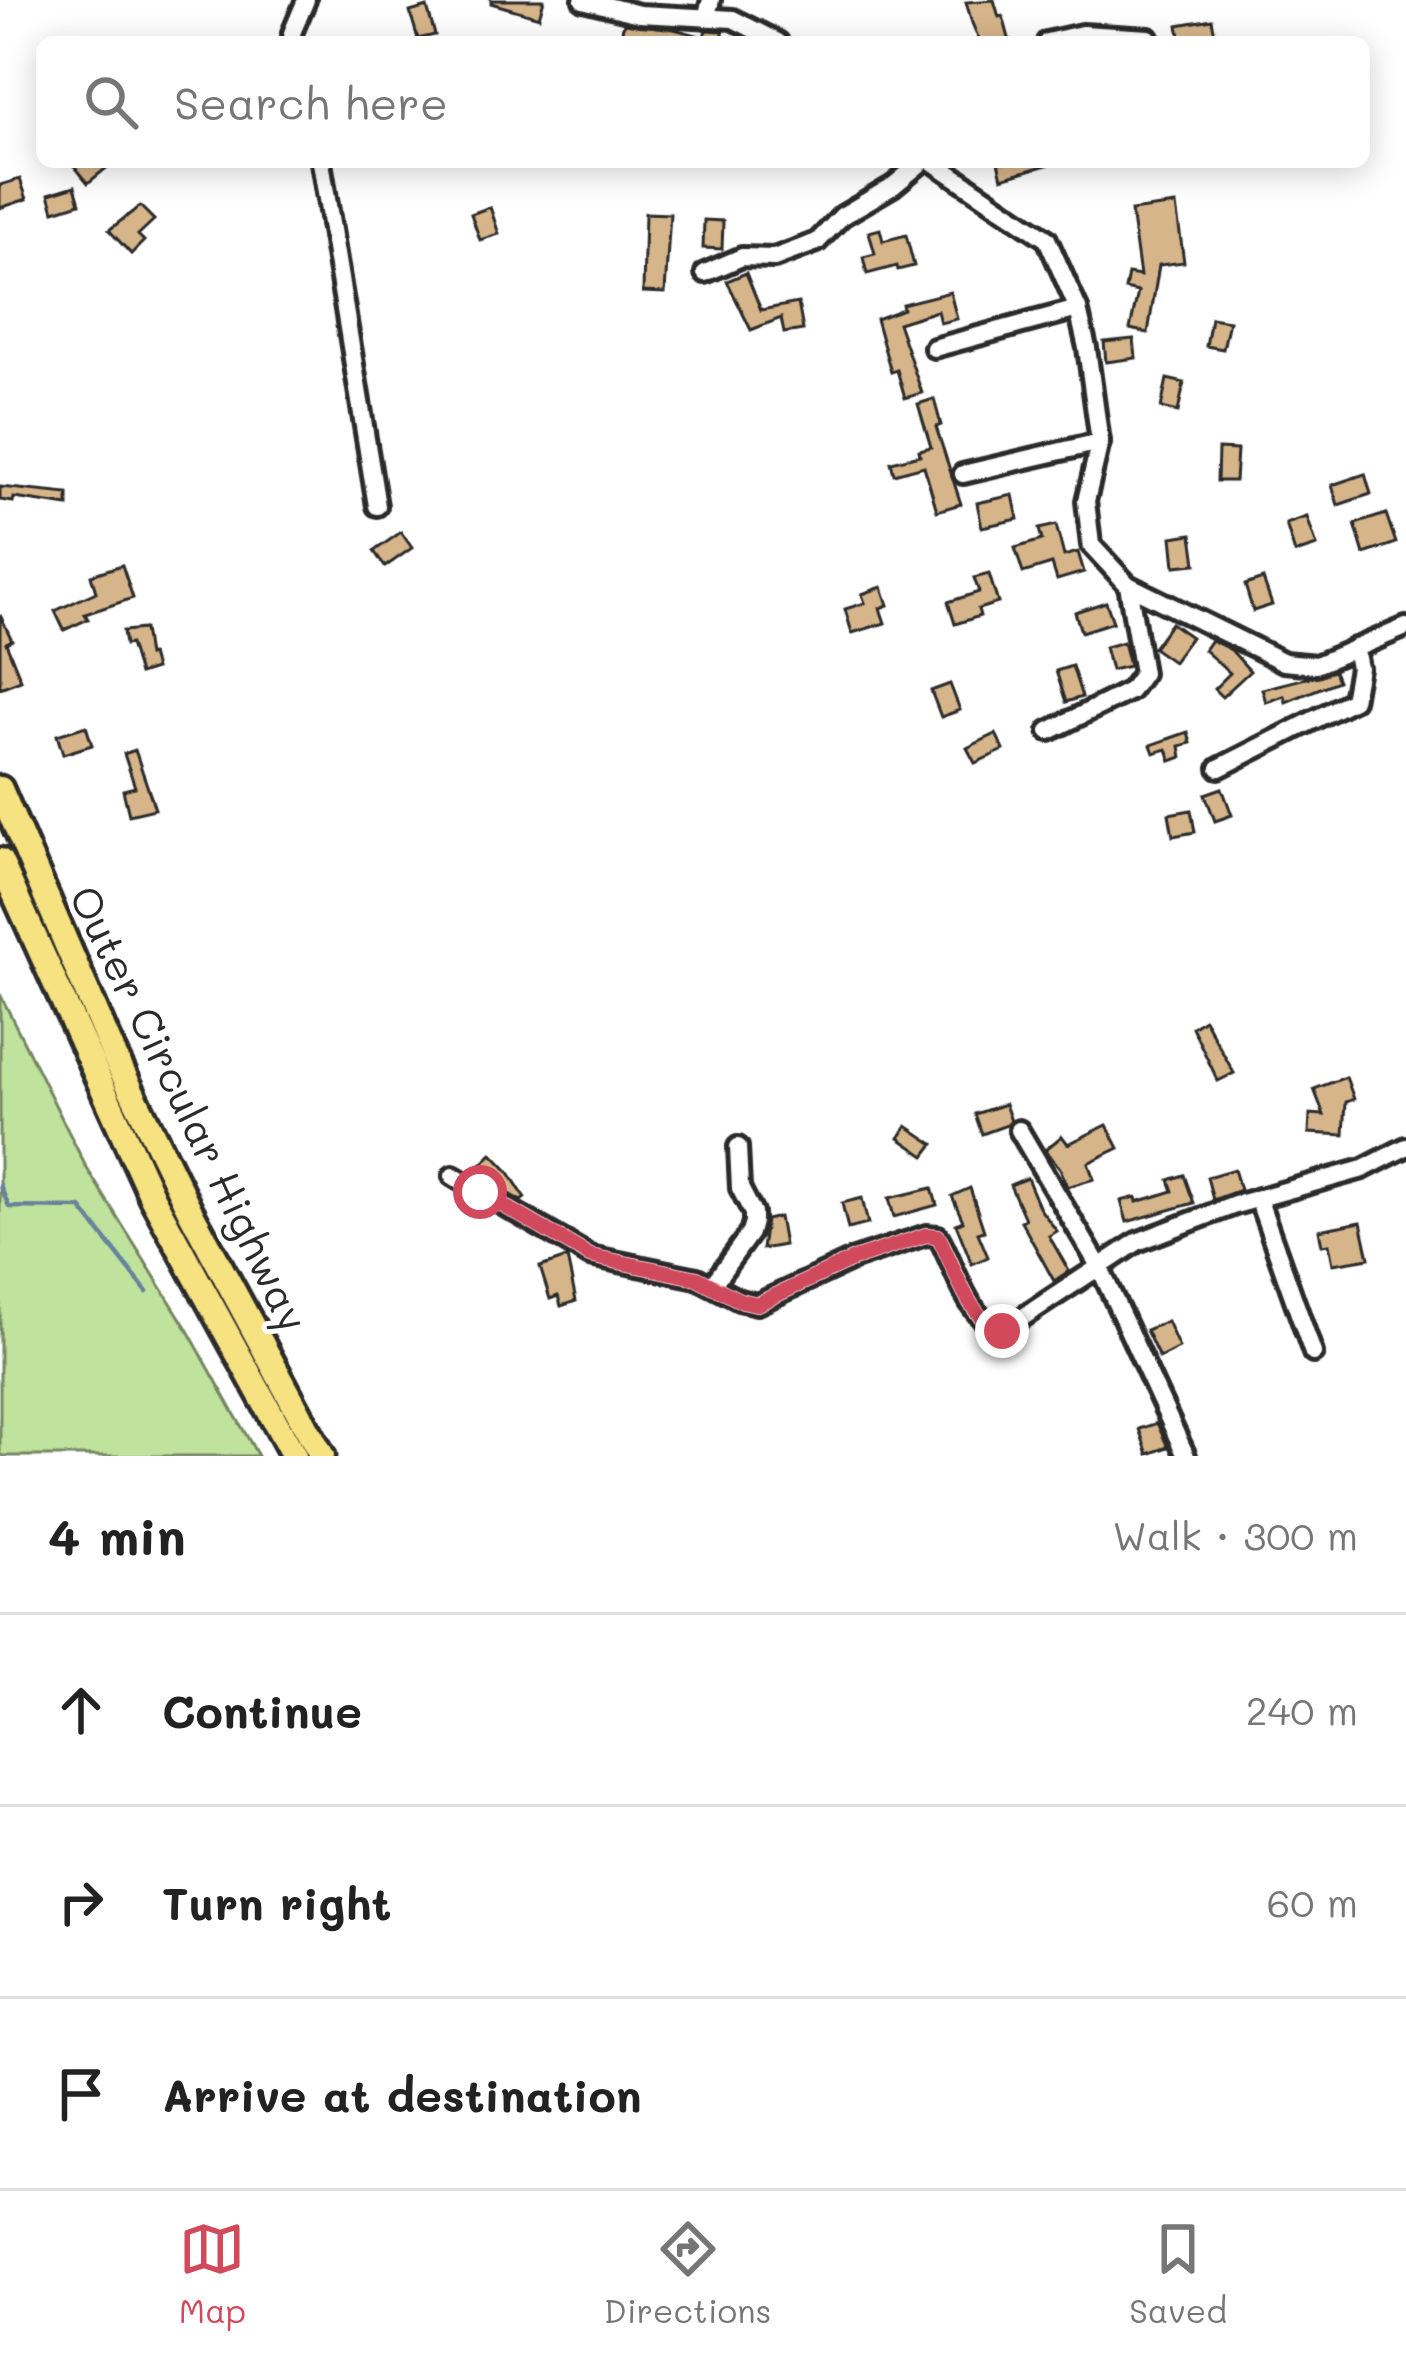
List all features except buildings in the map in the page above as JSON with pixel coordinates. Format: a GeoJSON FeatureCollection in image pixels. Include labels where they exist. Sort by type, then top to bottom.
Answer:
{"type":"FeatureCollection","features":[{"type":"Feature","properties":{"kind":"highway","name":"Outer Circular Highway"},"geometry":{"type":"LineString","coordinates":[[0,789],[114,1055],[190,1211],[322,1456]]}},
{"type":"Feature","properties":{"kind":"highway","name":"Outer Circular Highway"},"geometry":{"type":"LineString","coordinates":[[0,861],[152,1197],[294,1456]]}},
{"type":"Feature","properties":{"kind":"street"},"geometry":{"type":"LineString","coordinates":[[292,36],[306,0]]}},
{"type":"Feature","properties":{"kind":"street"},"geometry":{"type":"LineString","coordinates":[[583,0],[639,14],[708,9],[766,36]]}},
{"type":"Feature","properties":{"kind":"street"},"geometry":{"type":"LineString","coordinates":[[1074,36],[1116,36]]}},
{"type":"Feature","properties":{"kind":"street"},"geometry":{"type":"LineString","coordinates":[[322,168],[377,506]]}},
{"type":"Feature","properties":{"kind":"street"},"geometry":{"type":"LineString","coordinates":[[705,273],[742,257],[774,258],[817,242],[842,216],[915,168]]}},
{"type":"Feature","properties":{"kind":"street"},"geometry":{"type":"LineString","coordinates":[[942,168],[1046,239],[1078,309],[1100,442],[1085,501],[1091,545],[1128,585],[1284,662],[1316,665],[1406,627]]}},
{"type":"Feature","properties":{"kind":"street"},"geometry":{"type":"LineString","coordinates":[[934,348],[1078,309]]}},
{"type":"Feature","properties":{"kind":"street"},"geometry":{"type":"LineString","coordinates":[[963,474],[1100,442]]}},
{"type":"Feature","properties":{"kind":"street"},"geometry":{"type":"LineString","coordinates":[[1049,731],[1130,691],[1143,673],[1128,585]]}},
{"type":"Feature","properties":{"kind":"street"},"geometry":{"type":"LineString","coordinates":[[1219,768],[1353,700],[1359,668],[1354,648]]}},
{"type":"Feature","properties":{"kind":"street"},"geometry":{"type":"LineString","coordinates":[[1019,1130],[1099,1266],[1186,1456]]}},
{"type":"Feature","properties":{"kind":"street"},"geometry":{"type":"LineString","coordinates":[[713,1285],[753,1222],[740,1189],[738,1147]]}},
{"type":"Feature","properties":{"kind":"street"},"geometry":{"type":"LineString","coordinates":[[452,1176],[590,1256],[697,1278],[757,1304],[854,1259],[926,1235],[938,1236],[976,1310],[990,1327],[1002,1331],[1137,1242],[1258,1198],[1363,1169],[1406,1147]]}},
{"type":"Feature","properties":{"kind":"street"},"geometry":{"type":"LineString","coordinates":[[1258,1198],[1313,1353]]}},
{"type":"Feature","properties":{"kind":"green space"},"geometry":{"type":"Polygon","coordinates":[[[0,994],[86,1167],[186,1327],[258,1456],[0,1453],[0,994]]]}},
{"type":"Feature","properties":{"kind":"waterway"},"geometry":{"type":"LineString","coordinates":[[0,1185],[9,1207],[81,1208],[147,1292]]}},
{"type":"Feature","properties":{"kind":"route"},"geometry":{"type":"LineString","coordinates":[[480,1192],[590,1256],[697,1278],[757,1304],[854,1259],[926,1235],[938,1236],[976,1310],[990,1327],[1002,1331]]}}]}
